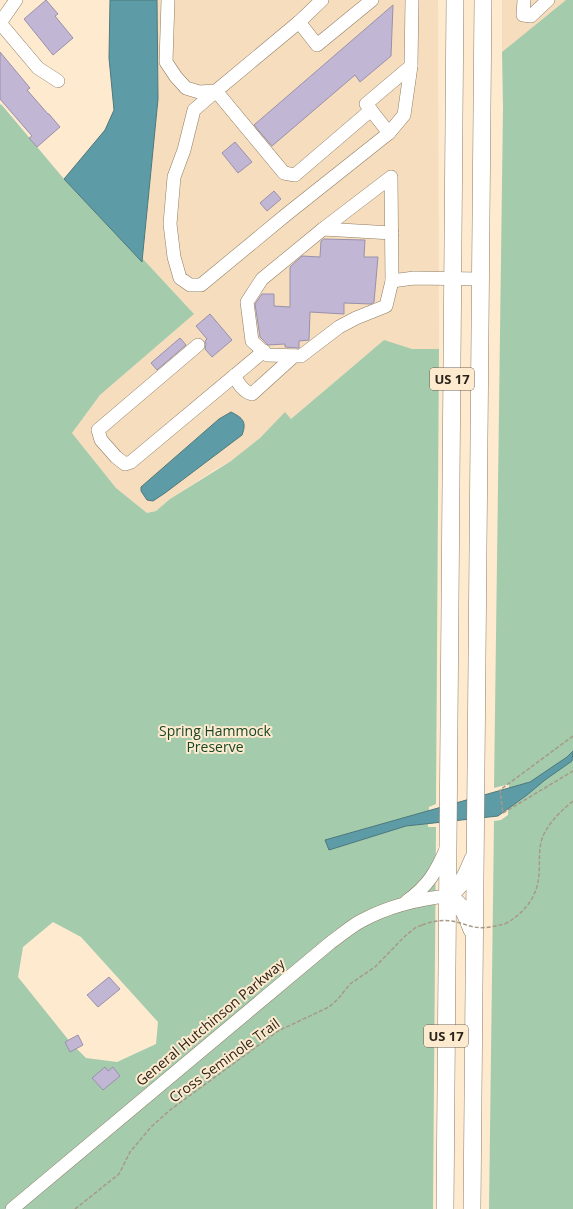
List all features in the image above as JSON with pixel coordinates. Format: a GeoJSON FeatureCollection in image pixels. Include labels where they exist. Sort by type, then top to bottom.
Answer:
{"type":"FeatureCollection","features":[{"type":"Feature","properties":{"kind":"main road","name":"US 17"},"geometry":{"type":"LineString","coordinates":[[445,1209],[455,0]]}},
{"type":"Feature","properties":{"kind":"main road","name":"US 17"},"geometry":{"type":"LineString","coordinates":[[472,1209],[483,0]]}},
{"type":"Feature","properties":{"kind":"main road"},"geometry":{"type":"LineString","coordinates":[[475,853],[466,875],[458,888],[448,896],[458,903],[465,912],[475,938]]}},
{"type":"Feature","properties":{"kind":"street"},"geometry":{"type":"LineString","coordinates":[[16,0],[0,23],[38,68],[58,81]]}},
{"type":"Feature","properties":{"kind":"street"},"geometry":{"type":"LineString","coordinates":[[168,0],[166,62],[186,88],[199,92],[216,91]]}},
{"type":"Feature","properties":{"kind":"street"},"geometry":{"type":"LineString","coordinates":[[322,0],[299,22],[194,110],[184,150],[174,177],[170,224],[174,257],[180,278],[190,285],[201,285],[389,133],[404,115],[411,66],[412,0]]}},
{"type":"Feature","properties":{"kind":"street"},"geometry":{"type":"LineString","coordinates":[[299,22],[317,45],[372,0]]}},
{"type":"Feature","properties":{"kind":"street"},"geometry":{"type":"LineString","coordinates":[[524,0],[523,15],[531,16],[548,0]]}},
{"type":"Feature","properties":{"kind":"street"},"geometry":{"type":"LineString","coordinates":[[389,133],[366,104],[411,66]]}},
{"type":"Feature","properties":{"kind":"street"},"geometry":{"type":"LineString","coordinates":[[216,91],[284,173],[295,175],[371,110]]}},
{"type":"Feature","properties":{"kind":"street"},"geometry":{"type":"LineString","coordinates":[[391,177],[392,281],[386,306],[356,318],[339,327],[301,356],[268,355],[252,341],[247,302],[262,280],[323,229],[391,177]]}},
{"type":"Feature","properties":{"kind":"street"},"geometry":{"type":"LineString","coordinates":[[323,229],[392,233]]}},
{"type":"Feature","properties":{"kind":"street"},"geometry":{"type":"LineString","coordinates":[[392,281],[414,278],[480,279]]}},
{"type":"Feature","properties":{"kind":"street"},"geometry":{"type":"LineString","coordinates":[[198,345],[98,430],[101,440],[116,457],[125,464],[131,462],[264,351]]}},
{"type":"Feature","properties":{"kind":"street"},"geometry":{"type":"LineString","coordinates":[[235,375],[237,381],[247,392],[252,394],[294,356]]}},
{"type":"Feature","properties":{"kind":"street"},"geometry":{"type":"LineString","coordinates":[[405,902],[416,894],[437,870],[448,838]]}},
{"type":"Feature","properties":{"kind":"street","name":"General Hutchinson Parkway"},"geometry":{"type":"LineString","coordinates":[[12,1209],[330,943],[360,922],[384,910],[405,902],[448,896]]}},
{"type":"Feature","properties":{"kind":"path"},"geometry":{"type":"LineString","coordinates":[[573,736],[500,790],[503,813],[573,772]]}},
{"type":"Feature","properties":{"kind":"path","name":"Cross Seminole Trail"},"geometry":{"type":"LineString","coordinates":[[75,1209],[119,1174],[130,1152],[151,1127],[170,1110],[278,1031],[328,1007],[338,999],[350,984],[370,971],[404,937],[416,928],[442,920],[453,921],[479,928],[505,924],[515,918],[532,899],[538,879],[539,854],[543,837],[548,826],[556,816],[573,801]]}},
{"type":"Feature","properties":{"kind":"shaded area"},"geometry":{"type":"Polygon","coordinates":[[[157,0],[438,0],[439,349],[372,350],[291,419],[285,413],[245,453],[214,470],[170,499],[156,511],[147,513],[116,488],[72,433],[100,395],[194,314],[143,259],[158,99],[157,0]]]}},
{"type":"Feature","properties":{"kind":"shaded area"},"geometry":{"type":"Polygon","coordinates":[[[502,0],[570,0],[502,52],[502,0]]]}},
{"type":"Feature","properties":{"kind":"green space"},"geometry":{"type":"Polygon","coordinates":[[[566,0],[573,0],[573,1209],[489,1209],[494,821],[501,820],[508,815],[509,784],[494,788],[503,107],[502,52],[566,0]]]}},
{"type":"Feature","properties":{"kind":"green space","name":"Spring Hammock Preserve"},"geometry":{"type":"Polygon","coordinates":[[[1,104],[64,179],[142,261],[143,259],[194,314],[100,395],[72,433],[116,488],[147,513],[156,511],[170,499],[231,461],[260,438],[285,412],[291,419],[384,340],[412,349],[439,349],[436,804],[429,807],[428,827],[436,827],[433,1209],[0,1209],[1,104]],[[53,922],[23,947],[18,977],[71,1043],[86,1058],[117,1062],[156,1044],[158,1022],[81,937],[53,922]]]}},
{"type":"Feature","properties":{"kind":"water"},"geometry":{"type":"Polygon","coordinates":[[[110,0],[157,0],[158,99],[142,262],[64,179],[105,130],[114,110],[109,58],[110,0]]]}},
{"type":"Feature","properties":{"kind":"water"},"geometry":{"type":"Polygon","coordinates":[[[231,412],[243,421],[244,427],[242,435],[165,493],[153,501],[147,500],[141,491],[141,487],[219,419],[231,412]]]}},
{"type":"Feature","properties":{"kind":"water"},"geometry":{"type":"Polygon","coordinates":[[[573,751],[572,761],[498,816],[406,826],[329,850],[325,840],[530,782],[567,757],[573,751]]]}},
{"type":"Feature","properties":{"kind":"building"},"geometry":{"type":"Polygon","coordinates":[[[46,0],[58,14],[55,16],[73,38],[53,55],[24,19],[46,0]]]}},
{"type":"Feature","properties":{"kind":"building"},"geometry":{"type":"Polygon","coordinates":[[[393,5],[391,56],[360,82],[355,75],[272,146],[254,125],[393,5]]]}},
{"type":"Feature","properties":{"kind":"building"},"geometry":{"type":"Polygon","coordinates":[[[0,52],[30,88],[27,90],[60,127],[37,147],[29,138],[32,136],[0,99],[0,52]]]}},
{"type":"Feature","properties":{"kind":"building"},"geometry":{"type":"Polygon","coordinates":[[[235,142],[252,162],[238,173],[222,153],[235,142]]]}},
{"type":"Feature","properties":{"kind":"building"},"geometry":{"type":"Polygon","coordinates":[[[274,191],[281,199],[267,211],[260,203],[274,191]]]}},
{"type":"Feature","properties":{"kind":"building"},"geometry":{"type":"Polygon","coordinates":[[[324,239],[365,240],[364,257],[378,257],[374,302],[371,304],[344,303],[344,314],[310,312],[309,340],[299,341],[299,348],[285,347],[285,344],[268,345],[260,337],[255,304],[262,294],[274,294],[274,306],[290,307],[290,267],[302,256],[320,257],[321,241],[324,239]]]}},
{"type":"Feature","properties":{"kind":"building"},"geometry":{"type":"Polygon","coordinates":[[[210,314],[232,340],[212,357],[205,349],[205,341],[207,339],[196,326],[210,314]]]}},
{"type":"Feature","properties":{"kind":"building"},"geometry":{"type":"Polygon","coordinates":[[[180,338],[186,345],[157,370],[151,363],[180,338]]]}},
{"type":"Feature","properties":{"kind":"building"},"geometry":{"type":"Polygon","coordinates":[[[109,977],[120,989],[98,1007],[87,995],[109,977]]]}},
{"type":"Feature","properties":{"kind":"building"},"geometry":{"type":"Polygon","coordinates":[[[78,1035],[83,1045],[70,1052],[65,1042],[78,1035]]]}},
{"type":"Feature","properties":{"kind":"building"},"geometry":{"type":"Polygon","coordinates":[[[105,1067],[108,1071],[113,1067],[120,1076],[103,1090],[92,1078],[105,1067]]]}}]}
